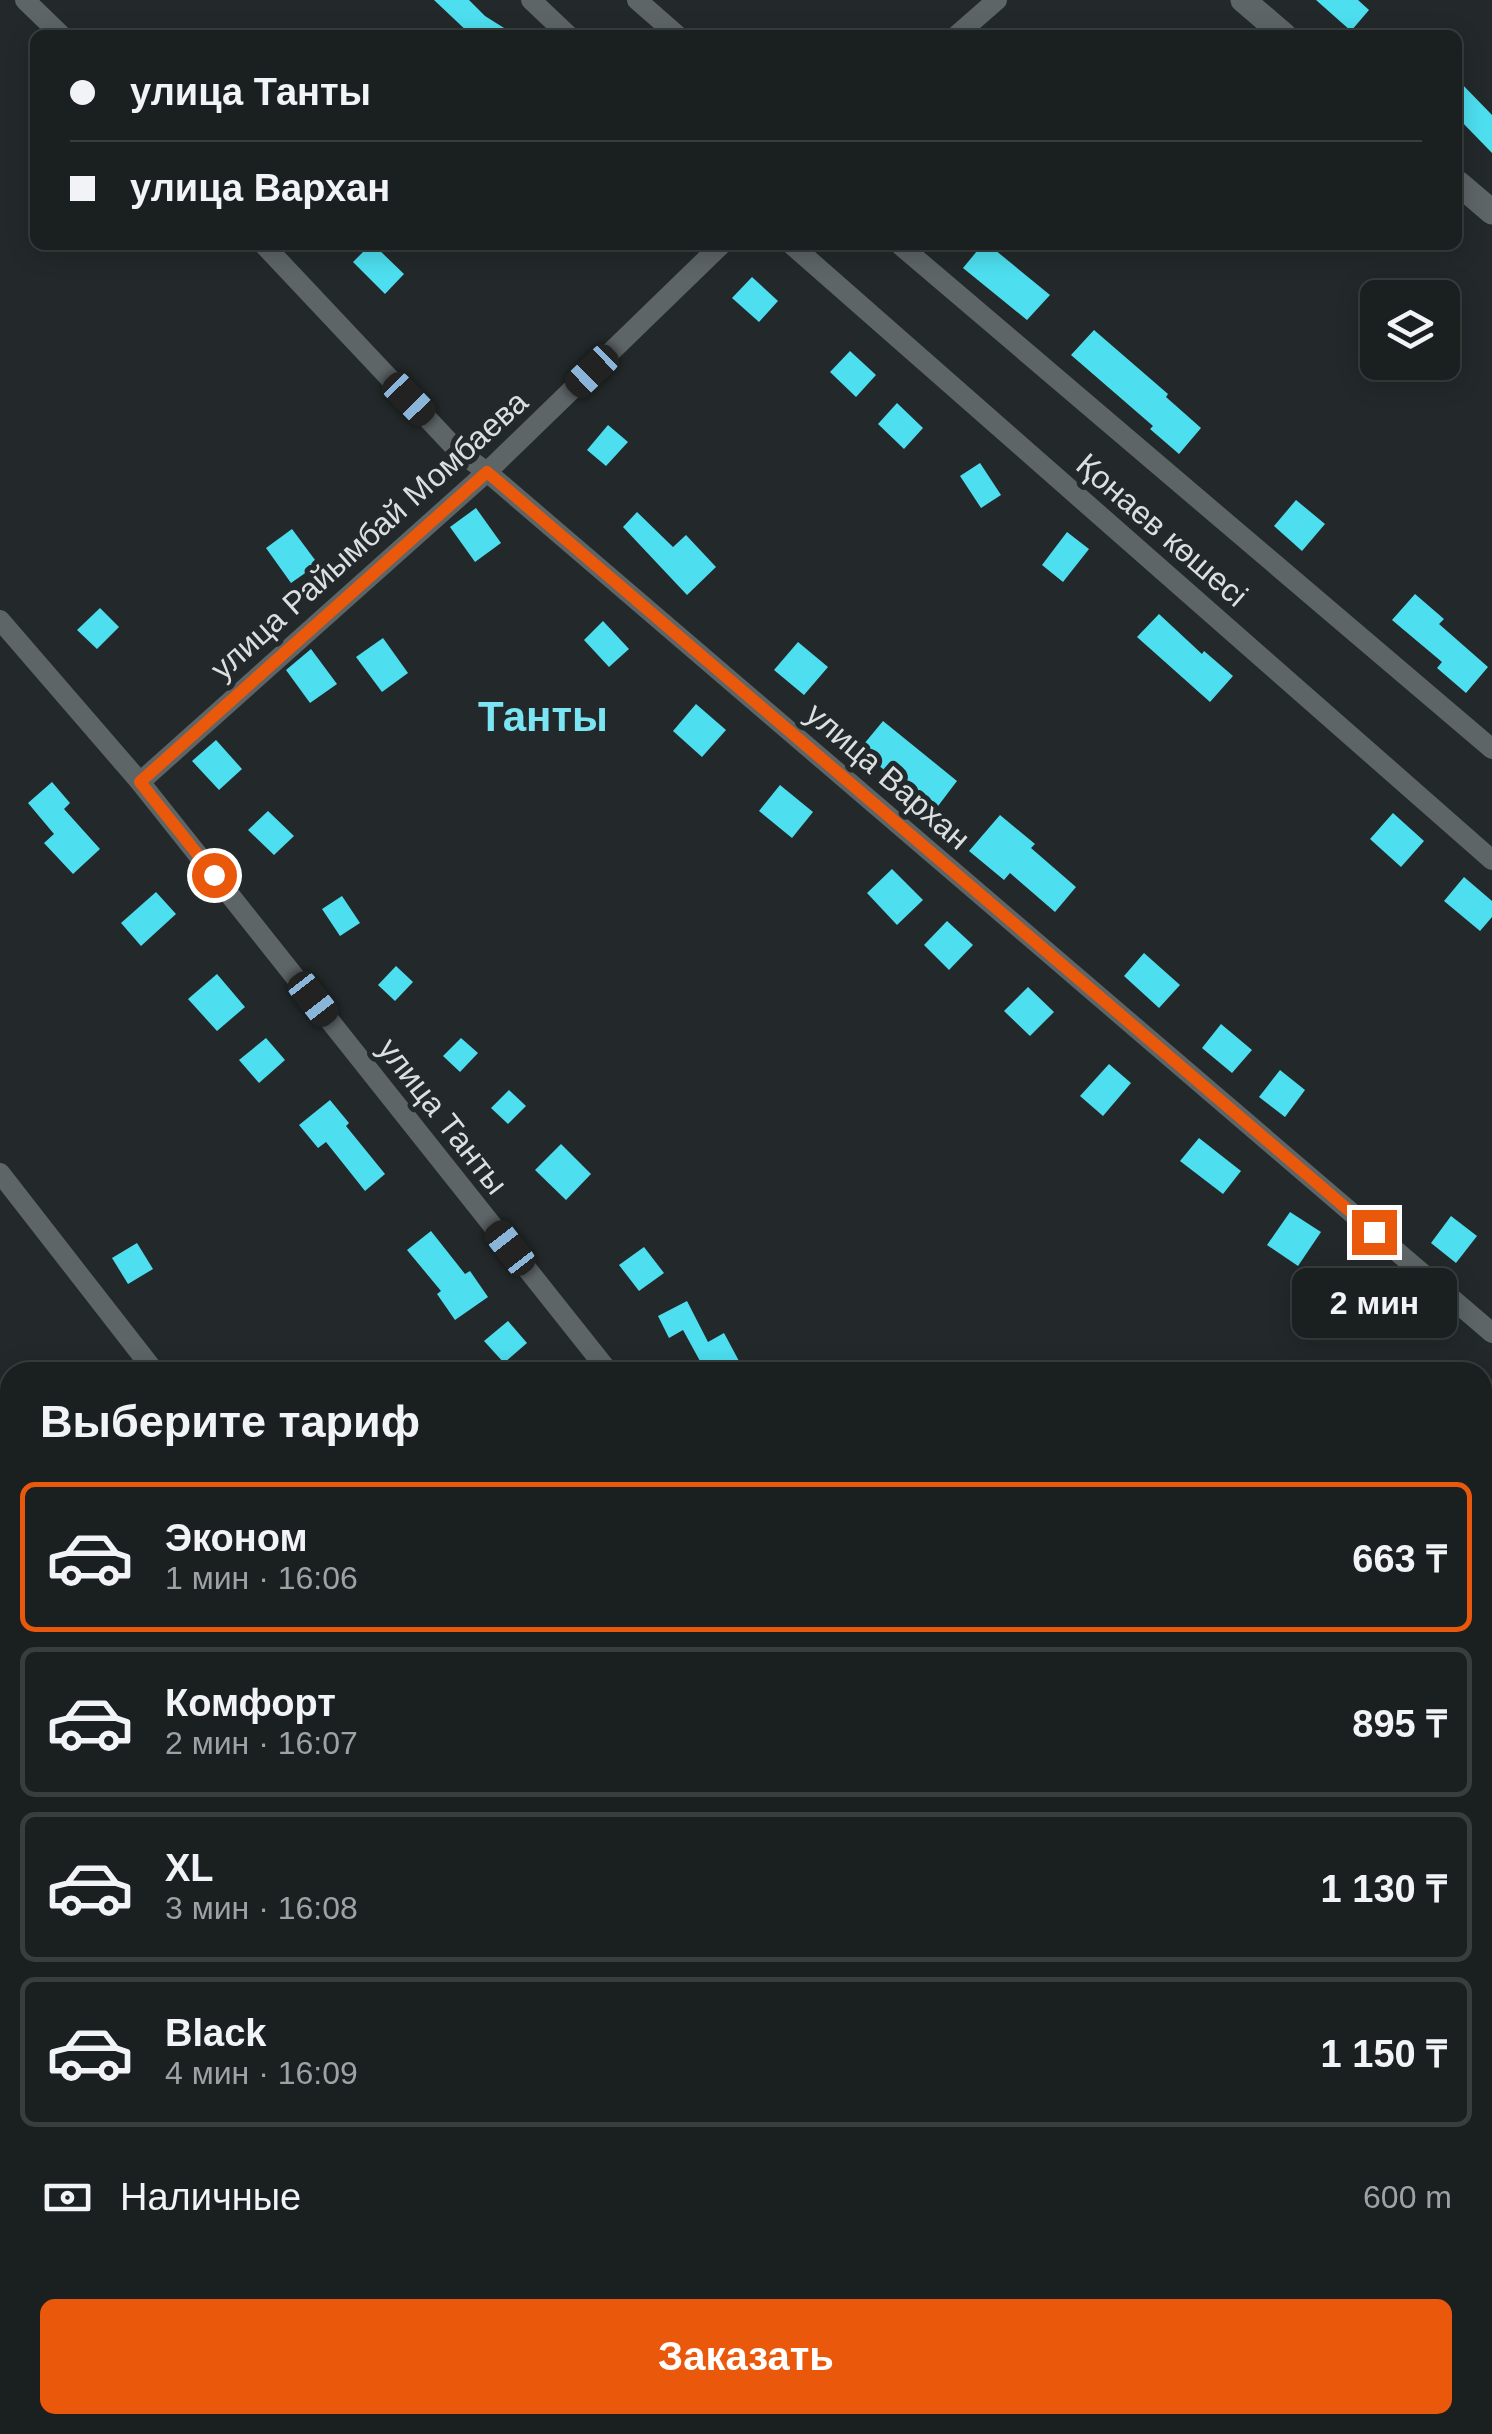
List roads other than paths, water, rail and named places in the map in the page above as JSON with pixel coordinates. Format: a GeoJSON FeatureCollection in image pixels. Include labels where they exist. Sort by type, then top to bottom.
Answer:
{"type":"FeatureCollection","features":[{"type":"Feature","properties":{"kind":"street"},"geometry":{"type":"LineString","coordinates":[[25,0],[56,30]]}},
{"type":"Feature","properties":{"kind":"street"},"geometry":{"type":"LineString","coordinates":[[532,0],[563,30]]}},
{"type":"Feature","properties":{"kind":"street"},"geometry":{"type":"LineString","coordinates":[[637,0],[671,30]]}},
{"type":"Feature","properties":{"kind":"street"},"geometry":{"type":"LineString","coordinates":[[963,30],[997,0]]}},
{"type":"Feature","properties":{"kind":"street"},"geometry":{"type":"LineString","coordinates":[[1243,0],[1278,30]]}},
{"type":"Feature","properties":{"kind":"street"},"geometry":{"type":"LineString","coordinates":[[1462,186],[1492,212]]}},
{"type":"Feature","properties":{"kind":"street","name":"улица Вархан"},"geometry":{"type":"LineString","coordinates":[[269,250],[458,450],[1492,1333]]}},
{"type":"Feature","properties":{"kind":"street","name":"улица Райымбай Момбаева"},"geometry":{"type":"LineString","coordinates":[[140,782],[487,472],[717,250]]}},
{"type":"Feature","properties":{"kind":"street","name":"Қонаев көшесі"},"geometry":{"type":"LineString","coordinates":[[798,250],[1492,860]]}},
{"type":"Feature","properties":{"kind":"street","name":"Қонаев көшесі"},"geometry":{"type":"LineString","coordinates":[[906,250],[1492,750]]}},
{"type":"Feature","properties":{"kind":"street","name":"улица Танты"},"geometry":{"type":"LineString","coordinates":[[0,620],[140,782],[601,1362]]}},
{"type":"Feature","properties":{"kind":"street"},"geometry":{"type":"LineString","coordinates":[[0,1173],[148,1362]]}},
{"type":"Feature","properties":{"kind":"district","name":"Танты"},"geometry":{"type":"Point","coordinates":[543,716]}}]}
